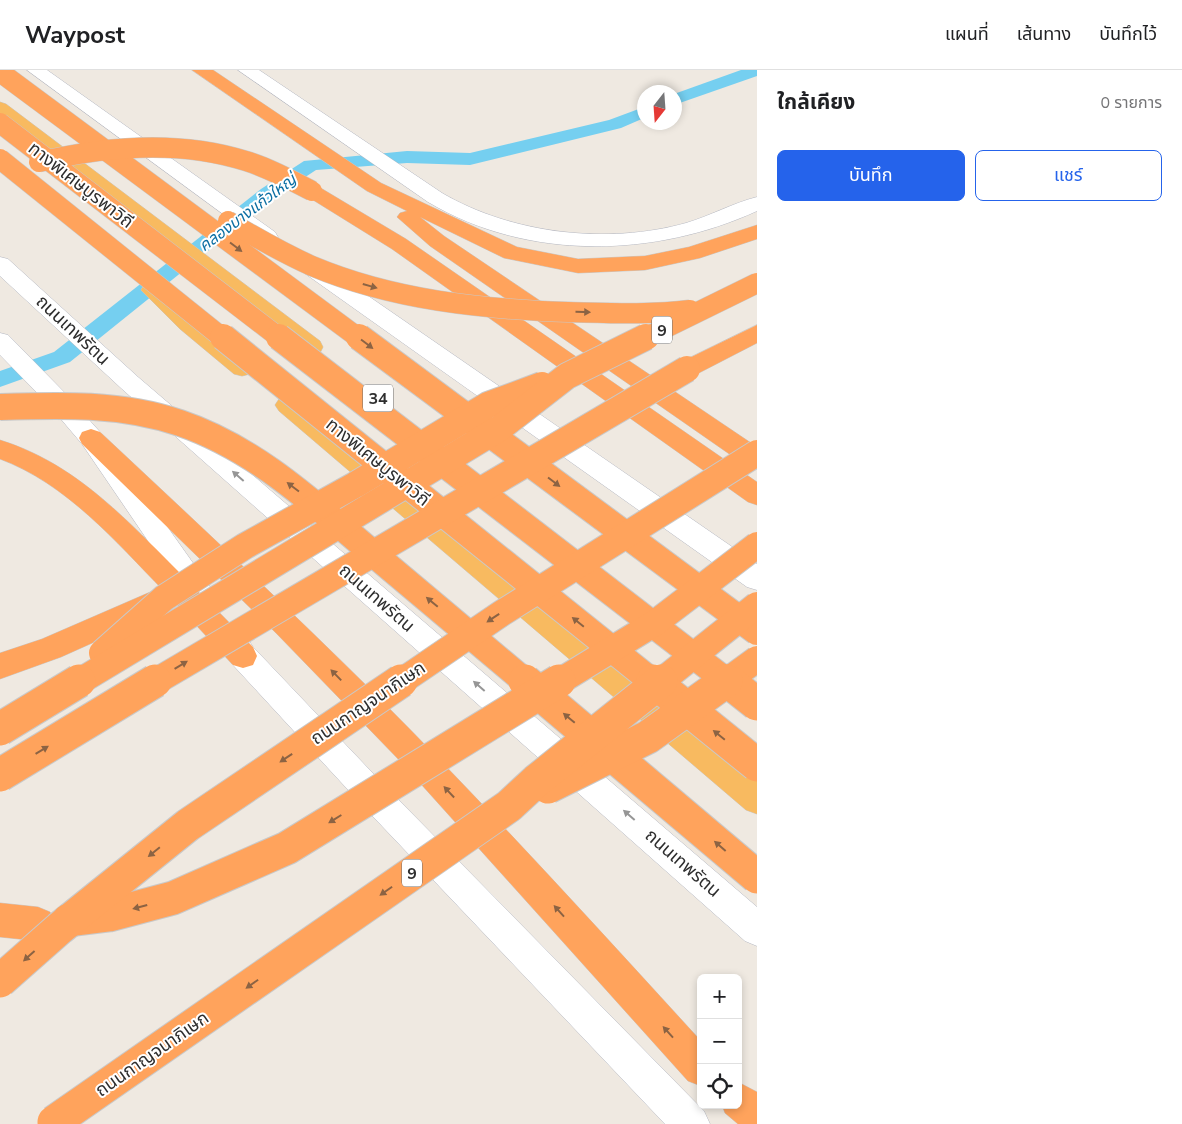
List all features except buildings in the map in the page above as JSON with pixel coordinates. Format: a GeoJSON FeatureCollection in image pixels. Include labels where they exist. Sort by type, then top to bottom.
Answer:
{"type":"FeatureCollection","features":[{"type":"Feature","properties":{"kind":"highway"},"geometry":{"type":"LineString","coordinates":[[17,70],[213,211],[250,235],[292,257],[346,279],[402,295],[474,307],[667,313],[757,302]]}},
{"type":"Feature","properties":{"kind":"highway"},"geometry":{"type":"LineString","coordinates":[[200,70],[374,187],[437,241],[757,460]]}},
{"type":"Feature","properties":{"kind":"highway"},"geometry":{"type":"LineString","coordinates":[[0,72],[757,632]]}},
{"type":"Feature","properties":{"kind":"highway","name":"34"},"geometry":{"type":"LineString","coordinates":[[0,108],[757,688]]}},
{"type":"Feature","properties":{"kind":"highway","name":"ทางพิเศษบูรพาวิถี"},"geometry":{"type":"LineString","coordinates":[[0,123],[757,704]]}},
{"type":"Feature","properties":{"kind":"highway"},"geometry":{"type":"LineString","coordinates":[[0,177],[41,162],[97,151],[141,149],[197,151],[244,161],[312,191],[399,244],[757,495]]}},
{"type":"Feature","properties":{"kind":"highway","name":"ทางพิเศษบูรพาวิถี"},"geometry":{"type":"LineString","coordinates":[[0,159],[757,765]]}},
{"type":"Feature","properties":{"kind":"highway"},"geometry":{"type":"LineString","coordinates":[[0,166],[141,279],[188,324],[308,422],[757,799]]}},
{"type":"Feature","properties":{"kind":"highway"},"geometry":{"type":"LineString","coordinates":[[374,187],[511,253],[578,266],[645,263],[693,253],[757,232]]}},
{"type":"Feature","properties":{"kind":"highway","name":"9"},"geometry":{"type":"LineString","coordinates":[[0,729],[492,433],[567,376],[757,283]]}},
{"type":"Feature","properties":{"kind":"highway"},"geometry":{"type":"LineString","coordinates":[[0,775],[192,658],[561,441],[687,369],[757,333]]}},
{"type":"Feature","properties":{"kind":"highway"},"geometry":{"type":"LineString","coordinates":[[0,717],[78,674],[164,598],[245,546],[355,485],[488,405],[567,376]]}},
{"type":"Feature","properties":{"kind":"highway"},"geometry":{"type":"LineString","coordinates":[[0,407],[57,405],[109,407],[180,423],[250,455],[310,500],[757,877]]}},
{"type":"Feature","properties":{"kind":"highway"},"geometry":{"type":"LineString","coordinates":[[90,438],[314,652],[404,744],[526,874],[697,1064]]}},
{"type":"Feature","properties":{"kind":"highway"},"geometry":{"type":"LineString","coordinates":[[0,449],[17,454],[55,474],[100,511],[243,656]]}},
{"type":"Feature","properties":{"kind":"highway","name":"ถนนกาญจนาภิเษก"},"geometry":{"type":"LineString","coordinates":[[0,981],[60,928],[188,825],[502,613],[757,453]]}},
{"type":"Feature","properties":{"kind":"highway"},"geometry":{"type":"LineString","coordinates":[[0,920],[38,924],[109,915],[173,898],[287,848],[655,623],[757,545]]}},
{"type":"Feature","properties":{"kind":"highway"},"geometry":{"type":"LineString","coordinates":[[0,666],[51,648],[164,598]]}},
{"type":"Feature","properties":{"kind":"highway","name":"ถนนกาญจนาภิเษก"},"geometry":{"type":"LineString","coordinates":[[52,1123],[509,806],[536,781],[757,605]]}},
{"type":"Feature","properties":{"kind":"highway"},"geometry":{"type":"LineString","coordinates":[[509,806],[648,737],[757,659]]}},
{"type":"Feature","properties":{"kind":"highway"},"geometry":{"type":"LineString","coordinates":[[742,1103],[757,1116]]}},
{"type":"Feature","properties":{"kind":"main road"},"geometry":{"type":"LineString","coordinates":[[36,70],[266,236],[485,390],[651,503],[757,579]]}},
{"type":"Feature","properties":{"kind":"main road"},"geometry":{"type":"LineString","coordinates":[[247,70],[292,97],[413,183],[464,212],[526,230],[584,240],[634,240],[683,232],[733,216],[757,203]]}},
{"type":"Feature","properties":{"kind":"main road","name":"ถนนเทพรัตน"},"geometry":{"type":"LineString","coordinates":[[0,264],[130,383],[757,929]]}},
{"type":"Feature","properties":{"kind":"main road"},"geometry":{"type":"LineString","coordinates":[[0,341],[57,399],[90,438],[243,656],[380,803],[691,1124]]}},
{"type":"Feature","properties":{"kind":"main road"},"geometry":{"type":"LineString","coordinates":[[651,503],[757,550]]}},
{"type":"Feature","properties":{"kind":"waterway","name":"คลองบางแก้วใหญ่"},"geometry":{"type":"LineString","coordinates":[[682,97],[757,70]]}},
{"type":"Feature","properties":{"kind":"waterway","name":"คลองบางแก้วใหญ่"},"geometry":{"type":"LineString","coordinates":[[0,379],[62,357],[268,193],[311,165],[407,157],[470,159],[615,124],[637,115]]}}]}
